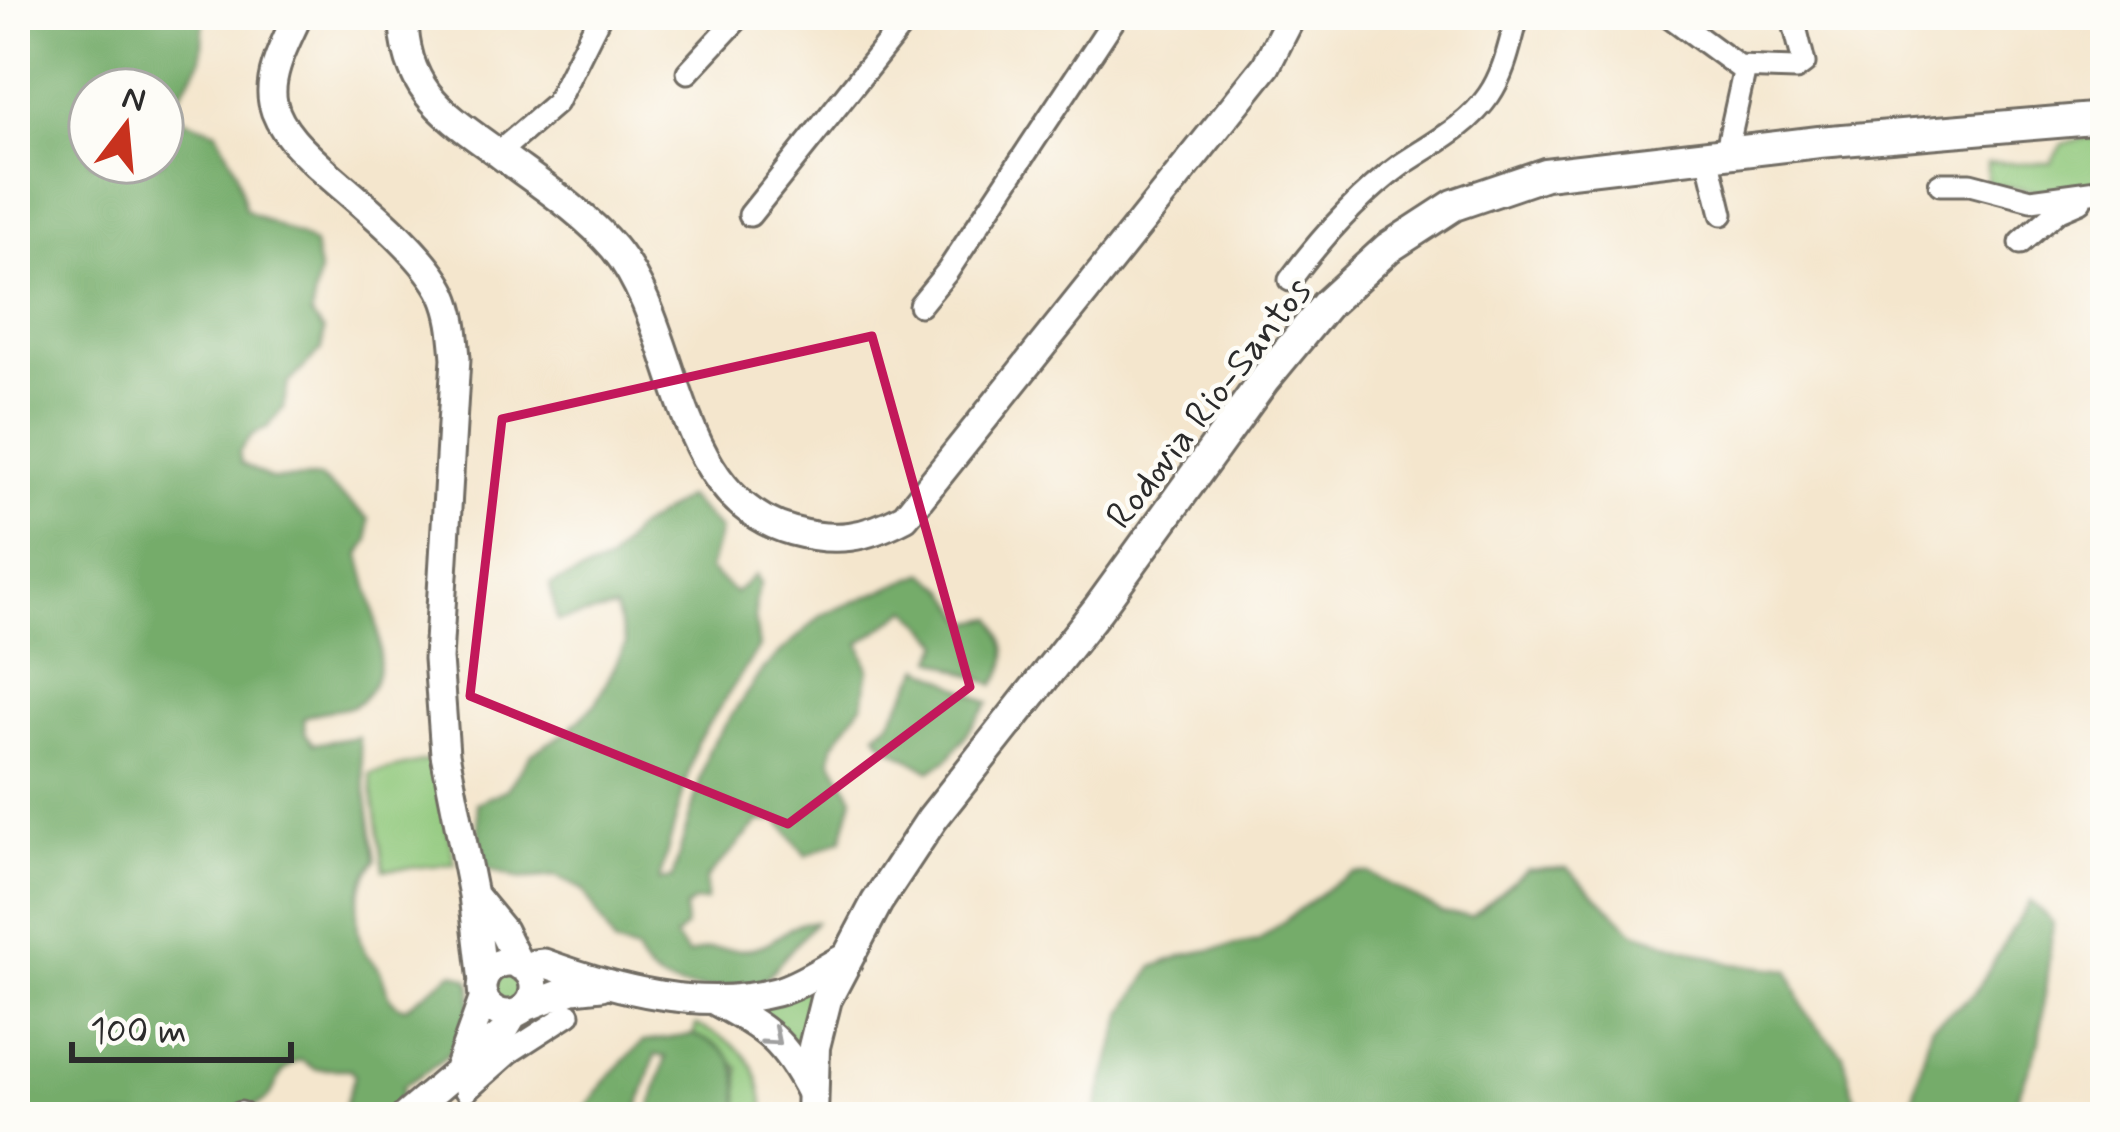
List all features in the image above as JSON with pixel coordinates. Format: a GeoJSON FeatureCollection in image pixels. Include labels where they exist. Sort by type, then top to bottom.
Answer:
{"type":"FeatureCollection","features":[{"type":"Feature","properties":{"kind":"highway","name":"Rodovia Rio-Santos"},"geometry":{"type":"LineString","coordinates":[[812,1105],[819,1024],[844,958],[932,819],[1098,609],[1264,380],[1342,290],[1388,248],[1454,205],[1545,174],[2105,118]]}},
{"type":"Feature","properties":{"kind":"main road"},"geometry":{"type":"LineString","coordinates":[[298,15],[273,84],[273,104],[279,116],[305,154],[420,261],[442,291],[453,320],[457,358],[438,659],[445,754],[473,895],[483,989],[493,1009],[513,1027]]}},
{"type":"Feature","properties":{"kind":"main road"},"geometry":{"type":"LineString","coordinates":[[404,15],[407,47],[422,88],[440,112],[584,217],[616,250],[652,312],[687,422],[731,491],[753,514],[780,528],[834,538],[872,535],[905,517],[1266,66],[1292,15]]}},
{"type":"Feature","properties":{"kind":"main road"},"geometry":{"type":"LineString","coordinates":[[404,1117],[461,1084],[513,1027],[534,994],[502,930],[473,895]]}},
{"type":"Feature","properties":{"kind":"main road"},"geometry":{"type":"LineString","coordinates":[[461,1084],[483,989],[498,965],[524,969],[544,963],[612,986],[715,1001],[779,992],[844,958]]}},
{"type":"Feature","properties":{"kind":"main road"},"geometry":{"type":"LineString","coordinates":[[513,1027],[573,988],[612,986]]}},
{"type":"Feature","properties":{"kind":"main road"},"geometry":{"type":"LineString","coordinates":[[715,1001],[776,1038],[787,1050],[812,1105]]}},
{"type":"Feature","properties":{"kind":"street"},"geometry":{"type":"LineString","coordinates":[[498,153],[556,104],[600,15]]}},
{"type":"Feature","properties":{"kind":"street"},"geometry":{"type":"LineString","coordinates":[[688,72],[741,15]]}},
{"type":"Feature","properties":{"kind":"street"},"geometry":{"type":"LineString","coordinates":[[750,214],[910,15]]}},
{"type":"Feature","properties":{"kind":"street"},"geometry":{"type":"LineString","coordinates":[[920,305],[947,272],[1117,15]]}},
{"type":"Feature","properties":{"kind":"street"},"geometry":{"type":"LineString","coordinates":[[1290,280],[1346,212],[1486,100],[1501,74],[1517,15]]}},
{"type":"Feature","properties":{"kind":"street"},"geometry":{"type":"LineString","coordinates":[[1668,15],[1745,68],[1796,69],[1804,63],[1804,53],[1792,15]]}},
{"type":"Feature","properties":{"kind":"street"},"geometry":{"type":"LineString","coordinates":[[1722,214],[1717,155],[1745,68]]}},
{"type":"Feature","properties":{"kind":"street"},"geometry":{"type":"LineString","coordinates":[[1940,184],[1977,186],[2031,200],[2105,190]]}},
{"type":"Feature","properties":{"kind":"street"},"geometry":{"type":"LineString","coordinates":[[2021,243],[2059,210],[2080,201],[2105,202]]}},
{"type":"Feature","properties":{"kind":"street"},"geometry":{"type":"LineString","coordinates":[[513,1027],[568,1015]]}},
{"type":"Feature","properties":{"kind":"highlighted area"},"geometry":{"type":"Polygon","coordinates":[[[872,336],[970,687],[788,824],[470,696],[502,419],[872,336]]]}},
{"type":"Feature","properties":{"kind":"green space"},"geometry":{"type":"Polygon","coordinates":[[[15,15],[204,15],[201,60],[186,84],[186,66],[66,66],[66,186],[186,186],[186,120],[217,131],[236,169],[245,209],[314,245],[319,271],[311,316],[324,331],[322,349],[288,384],[283,408],[268,427],[252,435],[239,452],[241,463],[271,479],[320,478],[369,519],[369,540],[360,554],[378,631],[378,671],[359,702],[304,718],[305,733],[313,744],[358,737],[376,860],[364,881],[358,930],[390,997],[405,1008],[454,972],[469,979],[471,987],[470,1006],[455,1044],[440,1061],[403,1086],[393,1117],[341,1117],[355,1075],[351,1069],[315,1069],[301,1060],[285,1069],[263,1102],[217,1117],[15,1117],[15,15]]]}},
{"type":"Feature","properties":{"kind":"green space"},"geometry":{"type":"Polygon","coordinates":[[[2087,137],[2105,140],[2105,187],[2057,194],[1987,184],[1987,163],[2051,163],[2062,144],[2087,137]]]}},
{"type":"Feature","properties":{"kind":"green space"},"geometry":{"type":"Polygon","coordinates":[[[687,497],[720,530],[709,570],[735,593],[756,574],[759,647],[697,742],[659,881],[672,879],[709,749],[763,669],[822,615],[925,573],[947,589],[969,623],[994,618],[1006,653],[994,685],[934,659],[942,643],[909,609],[860,643],[869,669],[863,703],[833,745],[831,759],[853,797],[842,839],[806,856],[778,820],[759,822],[706,879],[706,901],[693,902],[685,909],[685,927],[675,938],[688,955],[709,949],[743,950],[815,922],[761,984],[707,989],[658,979],[636,952],[615,945],[583,890],[556,876],[519,879],[487,868],[480,846],[477,803],[507,789],[532,753],[567,732],[596,703],[626,644],[615,609],[557,621],[550,585],[609,562],[635,530],[687,497]]]}},
{"type":"Feature","properties":{"kind":"green space"},"geometry":{"type":"Polygon","coordinates":[[[922,667],[989,703],[949,758],[930,771],[884,744],[876,733],[889,723],[922,667]]]}},
{"type":"Feature","properties":{"kind":"green space"},"geometry":{"type":"Polygon","coordinates":[[[434,759],[455,864],[384,870],[370,774],[434,759]]]}},
{"type":"Feature","properties":{"kind":"green space"},"geometry":{"type":"Polygon","coordinates":[[[1567,868],[1635,932],[1732,964],[1789,970],[1805,1012],[1843,1054],[1860,1117],[1094,1117],[1124,1013],[1153,967],[1184,955],[1258,941],[1354,873],[1369,873],[1443,913],[1472,916],[1527,870],[1567,868]]]}},
{"type":"Feature","properties":{"kind":"green space"},"geometry":{"type":"Polygon","coordinates":[[[2030,901],[2053,923],[2039,1043],[2012,1111],[2014,1117],[1904,1117],[1931,1027],[1975,993],[2030,901]]]}},
{"type":"Feature","properties":{"kind":"green space"},"geometry":{"type":"Polygon","coordinates":[[[509,971],[521,976],[526,988],[521,1000],[509,1005],[497,1000],[492,988],[497,976],[509,971]]]}},
{"type":"Feature","properties":{"kind":"green space"},"geometry":{"type":"Polygon","coordinates":[[[820,977],[802,1056],[745,1008],[820,977]]]}},
{"type":"Feature","properties":{"kind":"green space"},"geometry":{"type":"Polygon","coordinates":[[[696,1025],[747,1058],[759,1082],[765,1117],[739,1117],[739,1068],[693,1035],[696,1025]]]}},
{"type":"Feature","properties":{"kind":"green space"},"geometry":{"type":"Polygon","coordinates":[[[693,1035],[729,1056],[737,1075],[739,1117],[648,1117],[666,1057],[655,1055],[636,1117],[578,1117],[643,1042],[693,1035]]]}}]}
